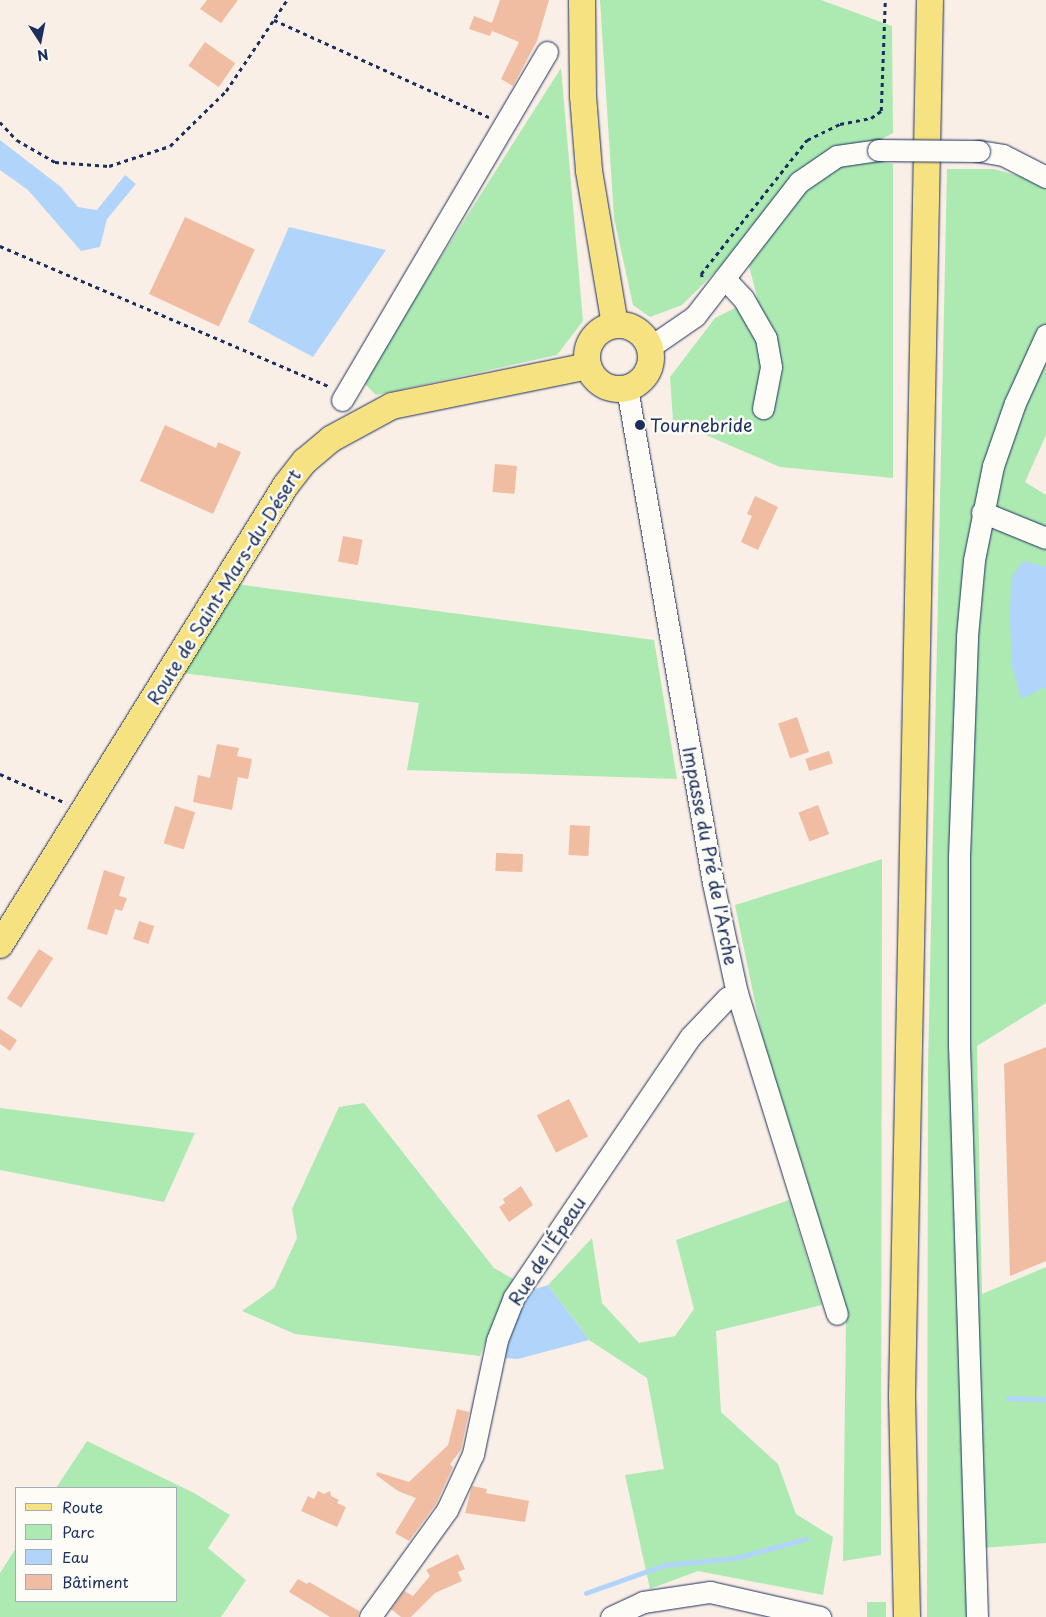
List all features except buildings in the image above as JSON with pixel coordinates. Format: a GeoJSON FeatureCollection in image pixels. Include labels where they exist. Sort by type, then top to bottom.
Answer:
{"type":"FeatureCollection","features":[{"type":"Feature","properties":{"kind":"main road"},"geometry":{"type":"LineString","coordinates":[[582,0],[583,96],[589,171],[615,324]]}},
{"type":"Feature","properties":{"kind":"main road"},"geometry":{"type":"LineString","coordinates":[[907,1617],[902,1395],[930,0]]}},
{"type":"Feature","properties":{"kind":"main road"},"geometry":{"type":"LineString","coordinates":[[615,324],[637,330],[650,347],[652,358],[644,377],[627,388],[617,389],[598,382],[588,366],[586,354],[595,334],[615,324]]}},
{"type":"Feature","properties":{"kind":"main road","name":"Route de Saint-Mars-du-Désert"},"geometry":{"type":"LineString","coordinates":[[0,945],[286,485],[305,461],[331,438],[392,406],[588,366]]}},
{"type":"Feature","properties":{"kind":"street"},"geometry":{"type":"LineString","coordinates":[[342,400],[547,52]]}},
{"type":"Feature","properties":{"kind":"street"},"geometry":{"type":"LineString","coordinates":[[650,347],[695,316],[799,182],[837,156],[878,150],[978,151],[1003,155],[1046,177]]}},
{"type":"Feature","properties":{"kind":"street"},"geometry":{"type":"LineString","coordinates":[[725,279],[743,298],[766,338],[771,367],[763,408]]}},
{"type":"Feature","properties":{"kind":"street"},"geometry":{"type":"LineString","coordinates":[[977,1617],[959,1044],[959,857],[967,636],[982,512],[993,466],[1015,403],[1046,335]]}},
{"type":"Feature","properties":{"kind":"street","name":"Impasse du Pré de l'Arche"},"geometry":{"type":"LineString","coordinates":[[627,388],[713,883],[737,993],[837,1314]]}},
{"type":"Feature","properties":{"kind":"street"},"geometry":{"type":"LineString","coordinates":[[982,512],[1046,538]]}},
{"type":"Feature","properties":{"kind":"street","name":"Rue de l'Épeau"},"geometry":{"type":"LineString","coordinates":[[370,1617],[447,1510],[472,1454],[498,1340],[514,1297],[690,1037],[727,998],[737,993]]}},
{"type":"Feature","properties":{"kind":"street"},"geometry":{"type":"LineString","coordinates":[[611,1617],[643,1602],[710,1592],[820,1617]]}},
{"type":"Feature","properties":{"kind":"path"},"geometry":{"type":"LineString","coordinates":[[0,122],[17,140],[55,162],[109,166],[170,146],[226,91],[288,0]]}},
{"type":"Feature","properties":{"kind":"path"},"geometry":{"type":"LineString","coordinates":[[881,111],[885,0]]}},
{"type":"Feature","properties":{"kind":"path"},"geometry":{"type":"LineString","coordinates":[[274,20],[504,124]]}},
{"type":"Feature","properties":{"kind":"path"},"geometry":{"type":"LineString","coordinates":[[0,246],[328,384],[342,400]]}},
{"type":"Feature","properties":{"kind":"path"},"geometry":{"type":"LineString","coordinates":[[0,774],[84,810]]}},
{"type":"Feature","properties":{"kind":"green space"},"geometry":{"type":"Polygon","coordinates":[[[600,0],[821,0],[892,26],[893,133],[876,142],[842,146],[682,305],[650,317],[633,305],[614,218],[600,0]]]}},
{"type":"Feature","properties":{"kind":"green space"},"geometry":{"type":"Polygon","coordinates":[[[561,68],[583,321],[557,355],[376,395],[362,381],[561,68]]]}},
{"type":"Feature","properties":{"kind":"green space"},"geometry":{"type":"Polygon","coordinates":[[[872,160],[893,164],[893,478],[780,467],[673,421],[670,377],[715,318],[757,297],[748,262],[798,195],[833,167],[872,160]]]}},
{"type":"Feature","properties":{"kind":"green space"},"geometry":{"type":"Polygon","coordinates":[[[947,169],[994,169],[1019,176],[1046,171],[1046,435],[1025,482],[1046,495],[1046,1003],[977,1046],[982,1294],[1046,1267],[1046,1543],[982,1548],[984,1617],[927,1617],[928,1067],[947,169]]]}},
{"type":"Feature","properties":{"kind":"green space"},"geometry":{"type":"Polygon","coordinates":[[[236,584],[654,640],[677,779],[407,770],[419,703],[182,673],[236,584]]]}},
{"type":"Feature","properties":{"kind":"green space"},"geometry":{"type":"Polygon","coordinates":[[[882,859],[881,1555],[843,1561],[846,1319],[805,1172],[764,1046],[735,905],[882,859]]]}},
{"type":"Feature","properties":{"kind":"green space"},"geometry":{"type":"Polygon","coordinates":[[[364,1103],[494,1268],[515,1280],[496,1315],[480,1356],[295,1334],[242,1311],[274,1288],[297,1238],[292,1209],[339,1107],[364,1103]]]}},
{"type":"Feature","properties":{"kind":"green space"},"geometry":{"type":"Polygon","coordinates":[[[0,1108],[195,1133],[164,1202],[0,1170],[0,1108]]]}},
{"type":"Feature","properties":{"kind":"green space"},"geometry":{"type":"Polygon","coordinates":[[[789,1200],[822,1305],[716,1331],[721,1412],[778,1464],[796,1514],[833,1537],[823,1595],[698,1571],[650,1589],[625,1475],[664,1469],[647,1378],[589,1340],[548,1285],[592,1238],[602,1303],[639,1343],[675,1336],[694,1309],[676,1240],[789,1200]]]}},
{"type":"Feature","properties":{"kind":"green space"},"geometry":{"type":"Polygon","coordinates":[[[87,1441],[194,1493],[230,1515],[208,1548],[246,1580],[221,1617],[0,1617],[0,1573],[15,1550],[15,1602],[178,1602],[178,1487],[57,1487],[87,1441]]]}},
{"type":"Feature","properties":{"kind":"green space"},"geometry":{"type":"Polygon","coordinates":[[[867,1602],[886,1602],[886,1617],[867,1617],[867,1602]]]}},
{"type":"Feature","properties":{"kind":"water"},"geometry":{"type":"Polygon","coordinates":[[[0,140],[61,187],[78,207],[97,210],[125,175],[136,184],[107,219],[100,247],[81,251],[28,190],[0,170],[0,140]]]}},
{"type":"Feature","properties":{"kind":"water"},"geometry":{"type":"Polygon","coordinates":[[[289,227],[386,250],[313,357],[248,322],[289,227]]]}},
{"type":"Feature","properties":{"kind":"water"},"geometry":{"type":"Polygon","coordinates":[[[1023,561],[1046,567],[1046,687],[1021,699],[1012,667],[1010,619],[1011,578],[1023,561]]]}},
{"type":"Feature","properties":{"kind":"water"},"geometry":{"type":"Polygon","coordinates":[[[548,1285],[589,1340],[518,1359],[504,1358],[517,1315],[532,1290],[548,1285]]]}},
{"type":"Feature","properties":{"kind":"waterway"},"geometry":{"type":"LineString","coordinates":[[1008,1398],[1046,1399]]}},
{"type":"Feature","properties":{"kind":"waterway"},"geometry":{"type":"LineString","coordinates":[[586,1593],[664,1565],[736,1558],[805,1539]]}},
{"type":"Feature","properties":{"kind":"place","name":"Tournebride"},"geometry":{"type":"Point","coordinates":[640,425]}}]}
